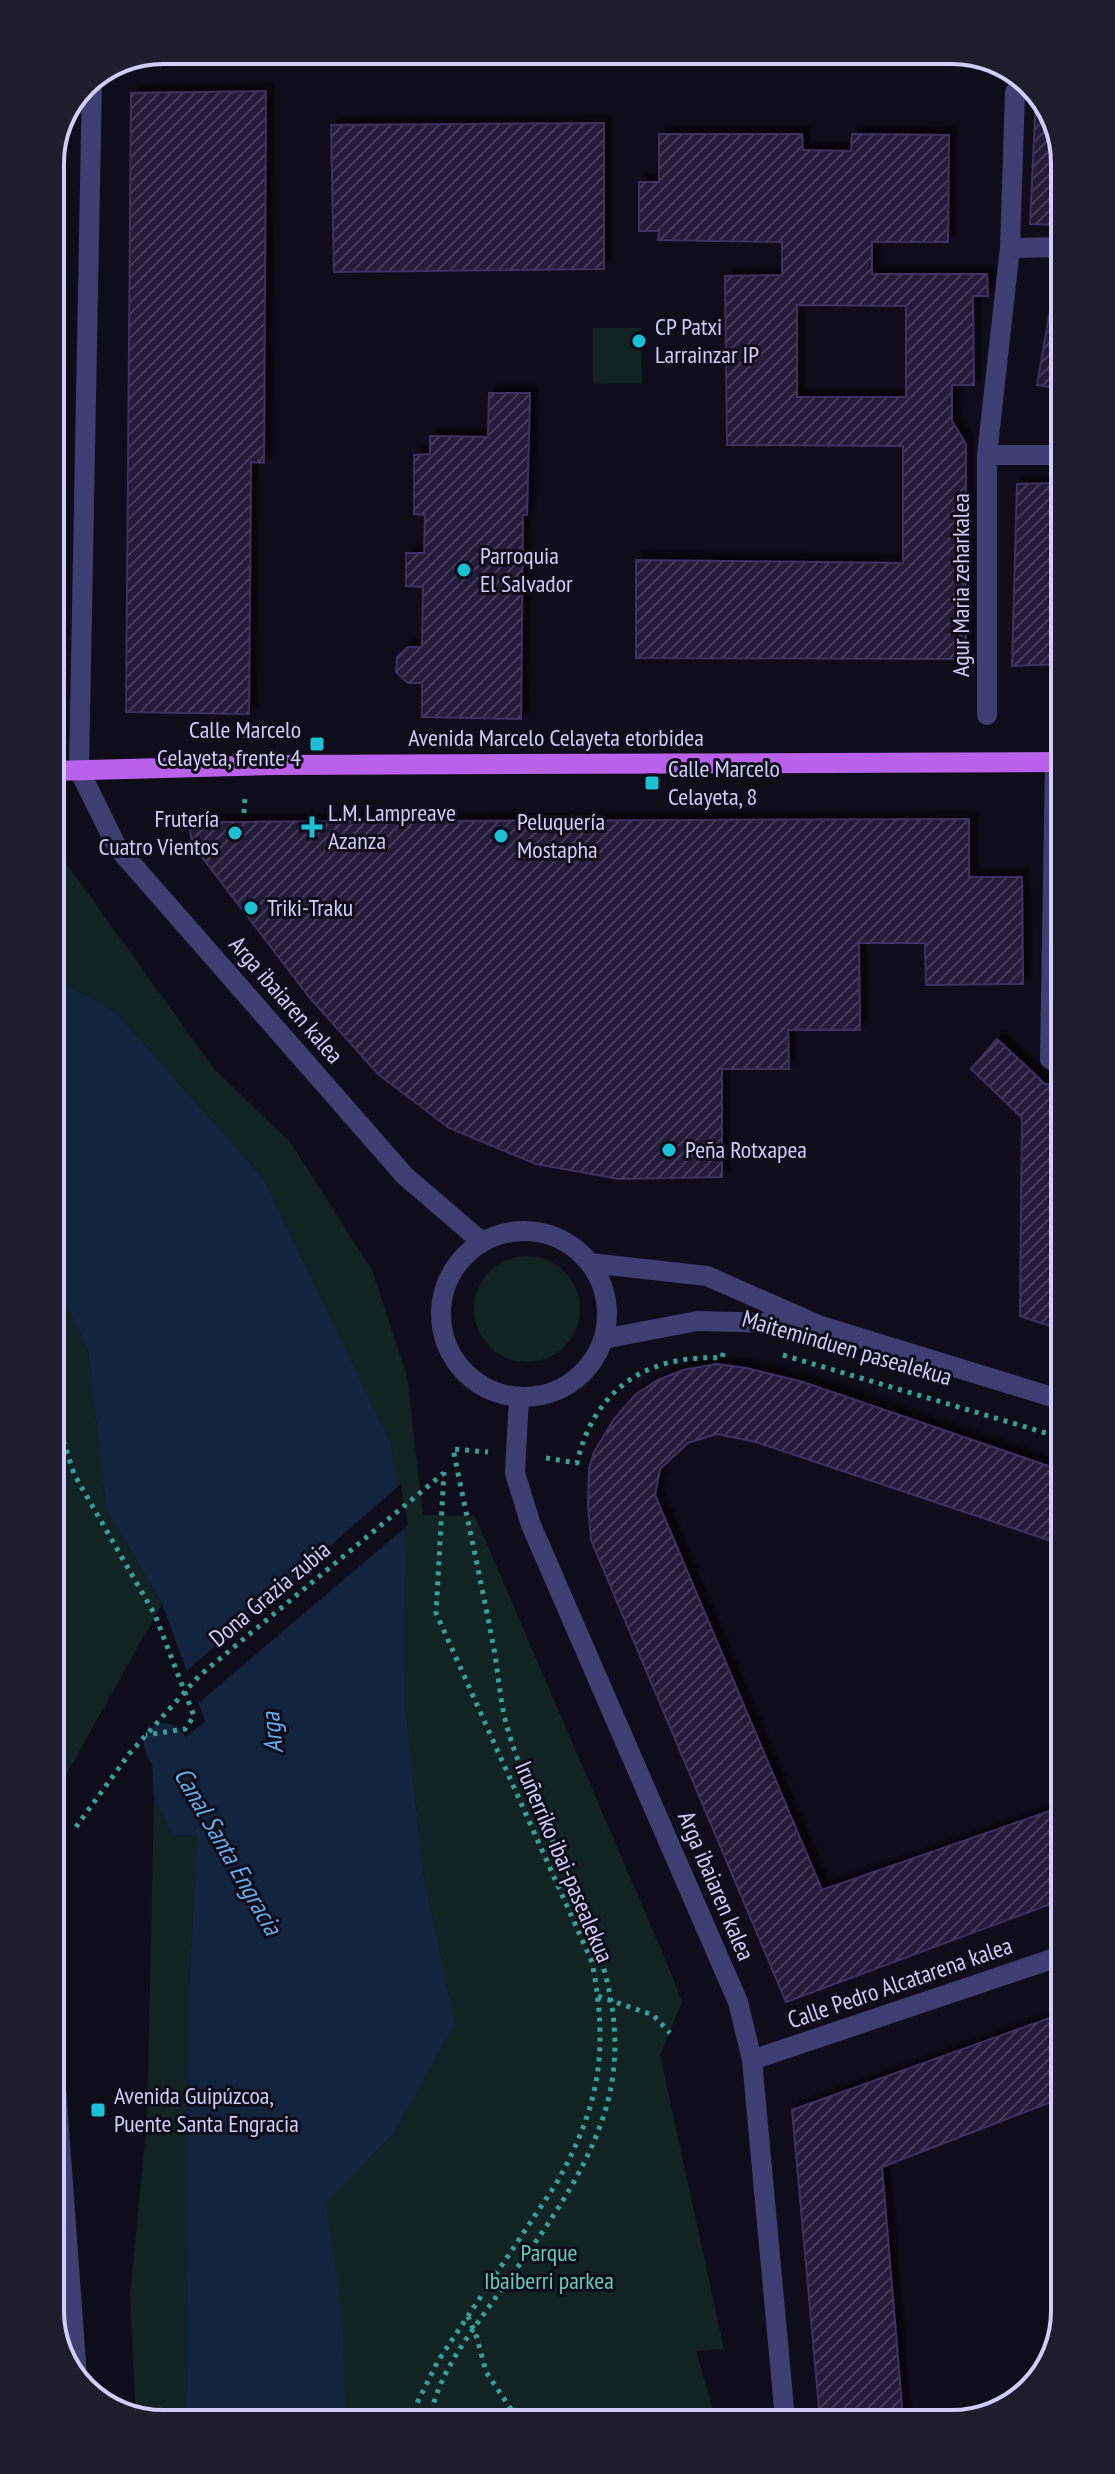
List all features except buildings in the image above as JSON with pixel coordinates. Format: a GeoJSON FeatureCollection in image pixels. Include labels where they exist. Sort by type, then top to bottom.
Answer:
{"type":"FeatureCollection","features":[{"type":"Feature","properties":{"kind":"main road","name":"Avenida Marcelo Celayeta etorbidea"},"geometry":{"type":"LineString","coordinates":[[64,771],[293,765],[1051,762]]}},
{"type":"Feature","properties":{"kind":"street","name":"Agur Maria zeharkalea"},"geometry":{"type":"LineString","coordinates":[[987,715],[987,455],[1010,248],[1015,92]]}},
{"type":"Feature","properties":{"kind":"street"},"geometry":{"type":"LineString","coordinates":[[79,770],[92,95]]}},
{"type":"Feature","properties":{"kind":"street"},"geometry":{"type":"LineString","coordinates":[[1010,248],[1051,247]]}},
{"type":"Feature","properties":{"kind":"street"},"geometry":{"type":"LineString","coordinates":[[987,455],[1051,455]]}},
{"type":"Feature","properties":{"kind":"street","name":"Arga ibaiaren kalea"},"geometry":{"type":"LineString","coordinates":[[79,770],[124,855],[405,1176],[482,1242]]}},
{"type":"Feature","properties":{"kind":"street"},"geometry":{"type":"LineString","coordinates":[[1051,1022],[1051,1060]]}},
{"type":"Feature","properties":{"kind":"street"},"geometry":{"type":"LineString","coordinates":[[528,1231],[551,1236],[573,1246],[590,1263],[602,1287],[607,1313],[603,1339],[591,1364],[571,1382],[546,1395],[519,1397],[493,1391],[470,1378],[452,1357],[443,1333],[440,1306],[447,1280],[461,1258],[482,1242],[505,1232],[528,1231]]}},
{"type":"Feature","properties":{"kind":"street","name":"Maiteminduen pasealekua"},"geometry":{"type":"LineString","coordinates":[[590,1263],[707,1276],[818,1325],[1051,1397]]}},
{"type":"Feature","properties":{"kind":"street","name":"Maiteminduen pasealekua"},"geometry":{"type":"LineString","coordinates":[[603,1339],[697,1321],[818,1325]]}},
{"type":"Feature","properties":{"kind":"street","name":"Arga ibaiaren kalea"},"geometry":{"type":"LineString","coordinates":[[519,1397],[515,1473],[531,1525],[738,2002],[752,2060],[784,2410]]}},
{"type":"Feature","properties":{"kind":"street","name":"Calle Pedro Alcatarena kalea"},"geometry":{"type":"LineString","coordinates":[[752,2060],[1051,1959]]}},
{"type":"Feature","properties":{"kind":"street"},"geometry":{"type":"LineString","coordinates":[[64,2297],[65,2324]]}},
{"type":"Feature","properties":{"kind":"path","name":"Maiteminduen pasealekua"},"geometry":{"type":"LineString","coordinates":[[535,1456],[577,1463],[593,1417],[614,1392],[641,1373],[663,1363],[705,1357],[722,1358],[726,1339]]}},
{"type":"Feature","properties":{"kind":"path","name":"Maiteminduen pasealekua"},"geometry":{"type":"LineString","coordinates":[[777,1354],[1051,1434]]}},
{"type":"Feature","properties":{"kind":"path"},"geometry":{"type":"LineString","coordinates":[[64,1443],[74,1474],[155,1615],[194,1716],[185,1729],[146,1735]]}},
{"type":"Feature","properties":{"kind":"path"},"geometry":{"type":"LineString","coordinates":[[431,2410],[451,2360],[545,2228],[576,2177],[607,2105],[613,2065],[611,2000],[603,1962],[522,1771],[506,1721],[453,1449]]}},
{"type":"Feature","properties":{"kind":"path"},"geometry":{"type":"LineString","coordinates":[[444,1472],[457,1471]]}},
{"type":"Feature","properties":{"kind":"path","name":"Dona Grazia zubia"},"geometry":{"type":"LineString","coordinates":[[76,1827],[129,1754],[199,1676],[444,1472]]}},
{"type":"Feature","properties":{"kind":"path","name":"Iruñerriko ibai-pasealekua"},"geometry":{"type":"LineString","coordinates":[[415,2410],[438,2361],[556,2184],[573,2153],[590,2114],[601,2047],[592,1962],[436,1613],[444,1472]]}},
{"type":"Feature","properties":{"kind":"path"},"geometry":{"type":"LineString","coordinates":[[598,1996],[653,2015],[670,2033]]}},
{"type":"Feature","properties":{"kind":"path"},"geometry":{"type":"LineString","coordinates":[[468,2316],[486,2372],[512,2410]]}},
{"type":"Feature","properties":{"kind":"green space"},"geometry":{"type":"Polygon","coordinates":[[[593,328],[641,328],[642,383],[593,384],[593,328]]]}},
{"type":"Feature","properties":{"kind":"green space","name":"Parque Ibaiberri parkea"},"geometry":{"type":"Polygon","coordinates":[[[64,860],[214,1069],[290,1142],[372,1270],[407,1376],[423,1515],[475,1516],[669,1968],[682,2002],[660,2055],[724,2349],[696,2351],[713,2410],[341,2410],[325,2202],[394,2134],[455,2024],[423,1870],[405,1702],[406,1539],[391,1443],[264,1179],[116,1012],[64,983],[64,860]]]}},
{"type":"Feature","properties":{"kind":"green space"},"geometry":{"type":"Polygon","coordinates":[[[527,1256],[547,1260],[564,1272],[576,1289],[580,1309],[576,1329],[564,1346],[547,1358],[527,1362],[507,1358],[490,1346],[478,1329],[474,1309],[478,1289],[490,1272],[507,1260],[527,1256]]]}},
{"type":"Feature","properties":{"kind":"green space"},"geometry":{"type":"Polygon","coordinates":[[[64,1301],[88,1350],[106,1509],[162,1604],[64,1779],[64,1301]]]}},
{"type":"Feature","properties":{"kind":"green space"},"geometry":{"type":"Polygon","coordinates":[[[154,1799],[172,1835],[197,1836],[189,1990],[186,2410],[156,2410],[135,2405],[130,2296],[147,2121],[154,1799]]]}},
{"type":"Feature","properties":{"kind":"water","name":"Arga"},"geometry":{"type":"Polygon","coordinates":[[[64,983],[116,1012],[264,1179],[391,1443],[406,1539],[405,1702],[423,1870],[455,2024],[394,2134],[326,2202],[342,2310],[346,2410],[186,2410],[189,1990],[197,1836],[172,1835],[154,1799],[152,1766],[205,1721],[162,1604],[106,1509],[88,1350],[64,1301],[64,983]]]}},
{"type":"Feature","properties":{"kind":"pier"},"geometry":{"type":"Polygon","coordinates":[[[401,1484],[408,1525],[195,1706],[183,1674],[401,1484]]]}},
{"type":"Feature","properties":{"kind":"waterway","name":"Canal Santa Engracia"},"geometry":{"type":"LineString","coordinates":[[165,1744],[198,1803]]}},
{"type":"Feature","properties":{"kind":"place","name":"CP Patxi Larrainzar IP"},"geometry":{"type":"Point","coordinates":[639,341]}},
{"type":"Feature","properties":{"kind":"place","name":"Parroquia El Salvador"},"geometry":{"type":"Point","coordinates":[464,570]}},
{"type":"Feature","properties":{"kind":"place","name":"Calle Marcelo Celayeta, frente 4"},"geometry":{"type":"Point","coordinates":[317,744]}},
{"type":"Feature","properties":{"kind":"place","name":"Calle Marcelo Celayeta, 8"},"geometry":{"type":"Point","coordinates":[652,783]}},
{"type":"Feature","properties":{"kind":"place","name":"L.M. Lampreave Azanza"},"geometry":{"type":"Point","coordinates":[312,827]}},
{"type":"Feature","properties":{"kind":"place","name":"Frutería Cuatro Vientos"},"geometry":{"type":"Point","coordinates":[235,833]}},
{"type":"Feature","properties":{"kind":"place","name":"Peluquería Mostapha"},"geometry":{"type":"Point","coordinates":[501,836]}},
{"type":"Feature","properties":{"kind":"place","name":"Triki-Traku"},"geometry":{"type":"Point","coordinates":[251,908]}},
{"type":"Feature","properties":{"kind":"place","name":"Peña Rotxapea"},"geometry":{"type":"Point","coordinates":[669,1150]}},
{"type":"Feature","properties":{"kind":"place","name":"Avenida Guipúzcoa, Puente Santa Engracia"},"geometry":{"type":"Point","coordinates":[98,2110]}}]}
